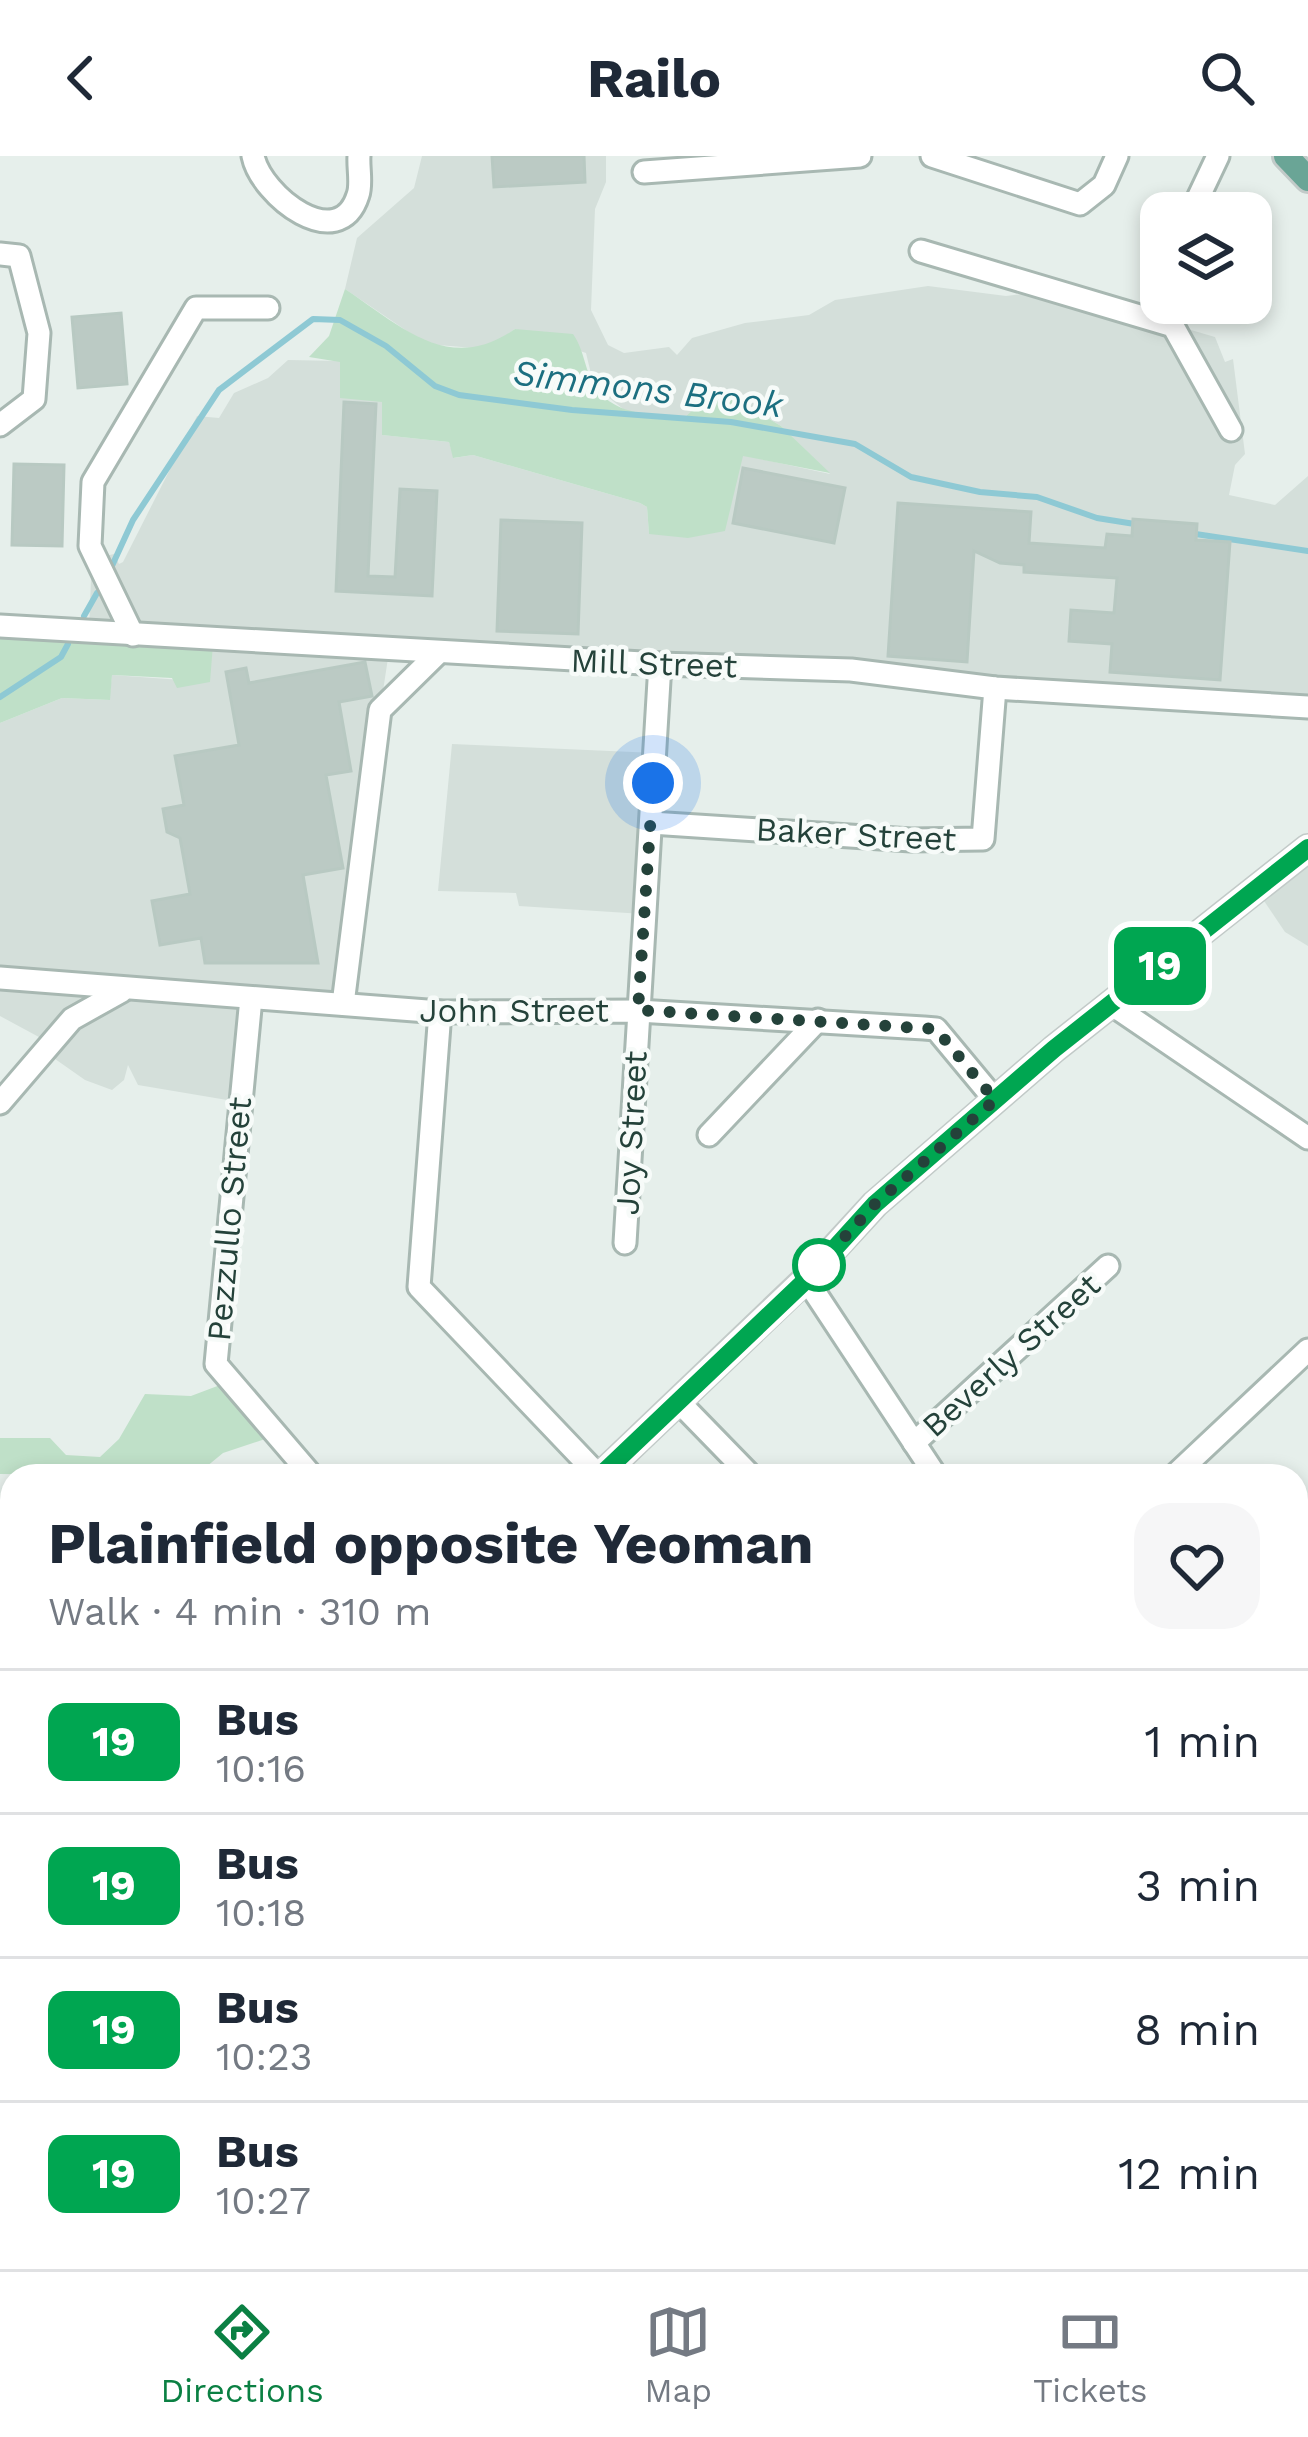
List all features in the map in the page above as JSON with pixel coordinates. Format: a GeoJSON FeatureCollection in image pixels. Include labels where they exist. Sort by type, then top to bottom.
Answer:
{"type":"FeatureCollection","features":[{"type":"Feature","properties":{"kind":"main road"},"geometry":{"type":"LineString","coordinates":[[1286,156],[1308,179]]}},
{"type":"Feature","properties":{"kind":"main road"},"geometry":{"type":"LineString","coordinates":[[612,1464],[806,1280],[875,1204],[1111,1004],[1308,848]]}},
{"type":"Feature","properties":{"kind":"street"},"geometry":{"type":"LineString","coordinates":[[253,156],[269,191],[292,211],[316,219],[336,219],[348,211],[358,195],[359,156]]}},
{"type":"Feature","properties":{"kind":"street"},"geometry":{"type":"LineString","coordinates":[[644,172],[860,156]]}},
{"type":"Feature","properties":{"kind":"street"},"geometry":{"type":"LineString","coordinates":[[932,156],[1080,204],[1104,185],[1118,156]]}},
{"type":"Feature","properties":{"kind":"street"},"geometry":{"type":"LineString","coordinates":[[1201,192],[1218,156]]}},
{"type":"Feature","properties":{"kind":"street"},"geometry":{"type":"LineString","coordinates":[[921,251],[1173,326],[1231,430]]}},
{"type":"Feature","properties":{"kind":"street"},"geometry":{"type":"LineString","coordinates":[[0,254],[19,256],[39,333],[34,399],[0,425]]}},
{"type":"Feature","properties":{"kind":"street"},"geometry":{"type":"LineString","coordinates":[[133,635],[90,546],[93,482],[196,308],[268,308]]}},
{"type":"Feature","properties":{"kind":"street","name":"Mill Street"},"geometry":{"type":"LineString","coordinates":[[0,626],[296,639],[660,664],[851,670],[995,688],[1308,707]]}},
{"type":"Feature","properties":{"kind":"street"},"geometry":{"type":"LineString","coordinates":[[343,1004],[353,888],[380,710],[438,652]]}},
{"type":"Feature","properties":{"kind":"street","name":"Joy Street"},"geometry":{"type":"LineString","coordinates":[[625,1243],[660,664]]}},
{"type":"Feature","properties":{"kind":"street","name":"Baker Street"},"geometry":{"type":"LineString","coordinates":[[651,823],[911,840],[983,839],[995,688]]}},
{"type":"Feature","properties":{"kind":"street","name":"John Street"},"geometry":{"type":"LineString","coordinates":[[0,978],[440,1012],[638,1010],[936,1029],[995,1100]]}},
{"type":"Feature","properties":{"kind":"street"},"geometry":{"type":"LineString","coordinates":[[0,1103],[72,1019],[122,991]]}},
{"type":"Feature","properties":{"kind":"street","name":"Pezzullo Street"},"geometry":{"type":"LineString","coordinates":[[251,998],[216,1364],[302,1464]]}},
{"type":"Feature","properties":{"kind":"street"},"geometry":{"type":"LineString","coordinates":[[1111,1004],[1308,1138]]}},
{"type":"Feature","properties":{"kind":"street"},"geometry":{"type":"LineString","coordinates":[[440,1012],[419,1287],[588,1464]]}},
{"type":"Feature","properties":{"kind":"street"},"geometry":{"type":"LineString","coordinates":[[709,1135],[818,1020]]}},
{"type":"Feature","properties":{"kind":"street","name":"Beverly Street"},"geometry":{"type":"LineString","coordinates":[[914,1443],[1108,1266]]}},
{"type":"Feature","properties":{"kind":"street"},"geometry":{"type":"LineString","coordinates":[[806,1280],[928,1464]]}},
{"type":"Feature","properties":{"kind":"street"},"geometry":{"type":"LineString","coordinates":[[1187,1464],[1308,1350]]}},
{"type":"Feature","properties":{"kind":"street"},"geometry":{"type":"LineString","coordinates":[[678,1401],[739,1464]]}},
{"type":"Feature","properties":{"kind":"shaded area"},"geometry":{"type":"Polygon","coordinates":[[[422,156],[606,156],[606,182],[595,209],[591,310],[608,345],[624,353],[669,347],[677,355],[692,338],[745,323],[809,315],[835,300],[928,286],[1006,296],[1054,290],[1140,315],[1140,324],[1170,324],[1215,337],[1225,362],[1233,359],[1245,454],[1235,465],[1229,495],[1275,505],[1308,476],[1308,705],[388,658],[353,889],[344,996],[262,998],[239,1102],[138,1085],[128,1065],[124,1080],[112,1090],[85,1080],[48,1054],[50,1043],[0,1016],[0,723],[62,698],[109,700],[112,675],[210,682],[89,629],[91,580],[101,557],[114,554],[119,564],[123,562],[197,416],[219,418],[234,393],[268,378],[288,360],[341,361],[382,402],[382,435],[449,442],[454,458],[473,455],[640,503],[647,507],[649,534],[743,455],[830,474],[781,426],[718,389],[685,417],[627,412],[594,386],[586,353],[515,329],[486,349],[426,344],[345,289],[357,238],[414,188],[422,156]]]}},
{"type":"Feature","properties":{"kind":"shaded area"},"geometry":{"type":"Polygon","coordinates":[[[452,744],[655,753],[643,914],[519,906],[516,893],[438,891],[452,744]]]}},
{"type":"Feature","properties":{"kind":"shaded area"},"geometry":{"type":"Polygon","coordinates":[[[1308,847],[1308,946],[1285,932],[1258,892],[1308,847]]]}},
{"type":"Feature","properties":{"kind":"green space"},"geometry":{"type":"Polygon","coordinates":[[[345,289],[406,330],[447,347],[469,348],[515,329],[573,334],[596,388],[614,404],[636,412],[685,417],[717,388],[781,426],[830,473],[743,456],[725,531],[688,538],[649,534],[647,507],[640,503],[473,455],[453,458],[449,442],[382,435],[382,402],[340,398],[340,362],[309,357],[329,336],[345,289]]]}},
{"type":"Feature","properties":{"kind":"green space"},"geometry":{"type":"Polygon","coordinates":[[[0,625],[213,644],[210,682],[177,688],[172,678],[112,675],[110,700],[62,698],[0,723],[0,625]]]}},
{"type":"Feature","properties":{"kind":"green space"},"geometry":{"type":"Polygon","coordinates":[[[228,1382],[274,1436],[223,1453],[210,1464],[0,1464],[0,1438],[50,1438],[66,1455],[100,1457],[119,1439],[145,1394],[191,1396],[228,1382]]]}},
{"type":"Feature","properties":{"kind":"building"},"geometry":{"type":"Polygon","coordinates":[[[492,156],[584,156],[585,182],[494,187],[492,156]]]}},
{"type":"Feature","properties":{"kind":"building"},"geometry":{"type":"Polygon","coordinates":[[[121,313],[127,384],[78,388],[72,317],[121,313]]]}},
{"type":"Feature","properties":{"kind":"building"},"geometry":{"type":"Polygon","coordinates":[[[344,402],[376,404],[368,576],[395,577],[400,489],[437,491],[432,596],[336,591],[344,402]]]}},
{"type":"Feature","properties":{"kind":"building"},"geometry":{"type":"Polygon","coordinates":[[[14,464],[64,465],[62,546],[12,545],[14,464]]]}},
{"type":"Feature","properties":{"kind":"building"},"geometry":{"type":"Polygon","coordinates":[[[743,468],[845,488],[834,543],[733,523],[743,468]]]}},
{"type":"Feature","properties":{"kind":"building"},"geometry":{"type":"Polygon","coordinates":[[[898,503],[1031,512],[1029,543],[1105,548],[1107,534],[1132,536],[1133,519],[1197,524],[1196,540],[1230,542],[1220,680],[1110,672],[1112,644],[1069,641],[1071,610],[1114,613],[1117,578],[1024,572],[1024,565],[1000,563],[974,551],[967,662],[888,656],[898,503]]]}},
{"type":"Feature","properties":{"kind":"building"},"geometry":{"type":"Polygon","coordinates":[[[501,520],[582,523],[578,634],[497,631],[501,520]]]}},
{"type":"Feature","properties":{"kind":"building"},"geometry":{"type":"Polygon","coordinates":[[[365,662],[372,696],[339,702],[351,771],[326,775],[343,868],[303,875],[318,963],[205,963],[201,938],[160,945],[152,901],[190,894],[180,838],[167,832],[163,809],[184,805],[175,756],[239,745],[226,672],[246,668],[249,683],[365,662]]]}},
{"type":"Feature","properties":{"kind":"waterway","name":"Simmons Brook"},"geometry":{"type":"LineString","coordinates":[[111,568],[133,520],[219,390],[313,319],[340,320],[386,346],[435,386],[459,395],[572,410],[731,422],[855,444],[911,477],[980,492],[1037,497],[1097,518],[1141,525]]}},
{"type":"Feature","properties":{"kind":"waterway","name":"Simmons Brook"},"geometry":{"type":"LineString","coordinates":[[1189,533],[1308,551]]}},
{"type":"Feature","properties":{"kind":"waterway","name":"Simmons Brook"},"geometry":{"type":"LineString","coordinates":[[84,616],[97,593]]}},
{"type":"Feature","properties":{"kind":"waterway","name":"Simmons Brook"},"geometry":{"type":"LineString","coordinates":[[0,697],[61,657],[68,644]]}},
{"type":"Feature","properties":{"kind":"bus line","name":"19"},"geometry":{"type":"LineString","coordinates":[[613,1464],[806,1280],[875,1204],[1054,1049],[1308,848]]}},
{"type":"Feature","properties":{"kind":"route"},"geometry":{"type":"LineString","coordinates":[[653,783],[638,1010],[936,1029],[995,1100],[875,1204],[819,1265]]}}]}
